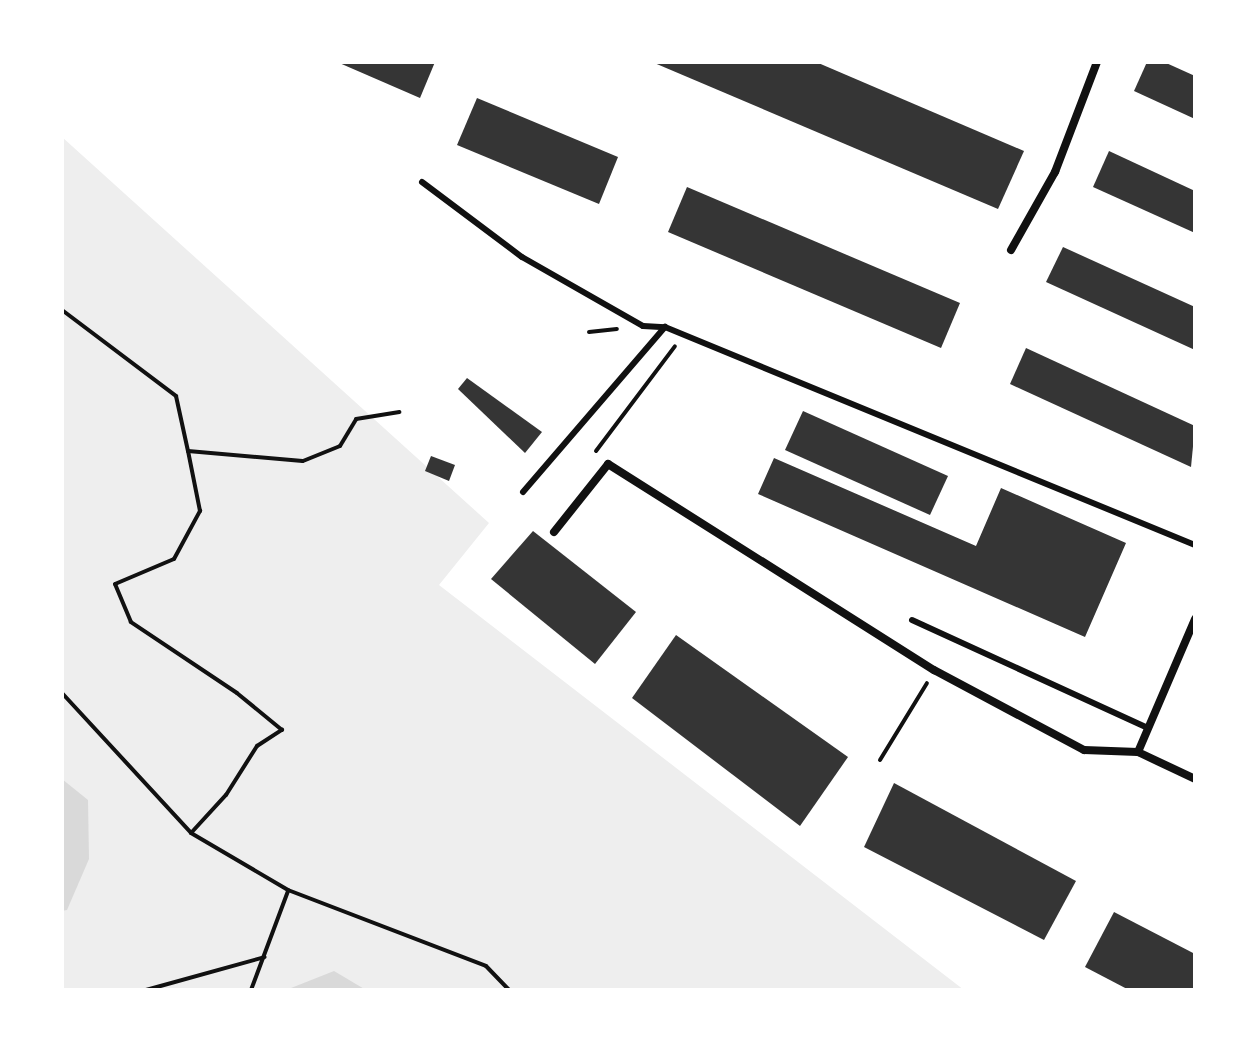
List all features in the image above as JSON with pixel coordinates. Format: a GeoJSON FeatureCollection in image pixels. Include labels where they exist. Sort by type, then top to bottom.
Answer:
{"type":"FeatureCollection","features":[{"type":"Feature","properties":{"kind":"street"},"geometry":{"type":"LineString","coordinates":[[1011,250],[1055,172],[1097,62]]}},
{"type":"Feature","properties":{"kind":"street"},"geometry":{"type":"LineString","coordinates":[[554,532],[608,464],[934,670],[1084,750],[1138,752],[1195,779]]}},
{"type":"Feature","properties":{"kind":"street"},"geometry":{"type":"LineString","coordinates":[[1138,752],[1195,619]]}},
{"type":"Feature","properties":{"kind":"lane"},"geometry":{"type":"LineString","coordinates":[[422,182],[552,275],[643,326],[665,327],[683,334],[1195,545]]}},
{"type":"Feature","properties":{"kind":"lane"},"geometry":{"type":"LineString","coordinates":[[523,492],[665,327]]}},
{"type":"Feature","properties":{"kind":"lane"},"geometry":{"type":"LineString","coordinates":[[912,620],[1148,728]]}},
{"type":"Feature","properties":{"kind":"path"},"geometry":{"type":"LineString","coordinates":[[62,310],[176,396],[200,511],[174,559],[115,584],[131,622],[237,693],[282,730],[257,746],[226,795],[191,833]]}},
{"type":"Feature","properties":{"kind":"path"},"geometry":{"type":"LineString","coordinates":[[608,464],[594,454],[683,334]]}},
{"type":"Feature","properties":{"kind":"path"},"geometry":{"type":"LineString","coordinates":[[188,451],[303,461],[340,446],[356,419],[399,412]]}},
{"type":"Feature","properties":{"kind":"path"},"geometry":{"type":"LineString","coordinates":[[880,760],[934,670]]}},
{"type":"Feature","properties":{"kind":"path"},"geometry":{"type":"LineString","coordinates":[[62,693],[191,833],[288,890],[486,966],[509,990]]}},
{"type":"Feature","properties":{"kind":"path"},"geometry":{"type":"LineString","coordinates":[[251,990],[288,890]]}},
{"type":"Feature","properties":{"kind":"path"},"geometry":{"type":"LineString","coordinates":[[146,990],[265,957]]}},
{"type":"Feature","properties":{"kind":"shaded area"},"geometry":{"type":"Polygon","coordinates":[[[62,137],[489,523],[439,585],[964,990],[62,990],[62,137]]]}},
{"type":"Feature","properties":{"kind":"shaded area"},"geometry":{"type":"Polygon","coordinates":[[[62,779],[88,800],[89,859],[67,910],[62,911],[62,779]]]}},
{"type":"Feature","properties":{"kind":"shaded area"},"geometry":{"type":"Polygon","coordinates":[[[334,971],[366,990],[286,990],[334,971]]]}},
{"type":"Feature","properties":{"kind":"building"},"geometry":{"type":"Polygon","coordinates":[[[337,62],[435,62],[420,98],[337,62]]]}},
{"type":"Feature","properties":{"kind":"building"},"geometry":{"type":"Polygon","coordinates":[[[652,62],[816,62],[1024,151],[998,209],[652,62]]]}},
{"type":"Feature","properties":{"kind":"building"},"geometry":{"type":"Polygon","coordinates":[[[1147,62],[1164,62],[1195,76],[1195,119],[1134,91],[1147,62]]]}},
{"type":"Feature","properties":{"kind":"building"},"geometry":{"type":"Polygon","coordinates":[[[477,98],[618,157],[599,204],[457,145],[477,98]]]}},
{"type":"Feature","properties":{"kind":"building"},"geometry":{"type":"Polygon","coordinates":[[[1109,151],[1195,191],[1195,233],[1093,187],[1109,151]]]}},
{"type":"Feature","properties":{"kind":"building"},"geometry":{"type":"Polygon","coordinates":[[[687,187],[960,303],[941,348],[668,232],[687,187]]]}},
{"type":"Feature","properties":{"kind":"building"},"geometry":{"type":"Polygon","coordinates":[[[1063,247],[1195,307],[1195,350],[1046,282],[1063,247]]]}},
{"type":"Feature","properties":{"kind":"building"},"geometry":{"type":"Polygon","coordinates":[[[1026,348],[1195,426],[1191,467],[1010,384],[1026,348]]]}},
{"type":"Feature","properties":{"kind":"building"},"geometry":{"type":"Polygon","coordinates":[[[467,378],[542,432],[525,453],[458,389],[467,378]]]}},
{"type":"Feature","properties":{"kind":"building"},"geometry":{"type":"Polygon","coordinates":[[[803,411],[948,476],[930,515],[785,450],[803,411]]]}},
{"type":"Feature","properties":{"kind":"building"},"geometry":{"type":"Polygon","coordinates":[[[431,456],[455,465],[449,481],[425,471],[431,456]]]}},
{"type":"Feature","properties":{"kind":"building"},"geometry":{"type":"Polygon","coordinates":[[[774,458],[976,546],[1001,488],[1126,543],[1085,637],[758,494],[774,458]]]}},
{"type":"Feature","properties":{"kind":"building"},"geometry":{"type":"Polygon","coordinates":[[[533,531],[636,612],[595,664],[491,579],[533,531]]]}},
{"type":"Feature","properties":{"kind":"building"},"geometry":{"type":"Polygon","coordinates":[[[676,635],[848,757],[800,826],[632,698],[676,635]]]}},
{"type":"Feature","properties":{"kind":"building"},"geometry":{"type":"Polygon","coordinates":[[[894,783],[1076,881],[1044,940],[864,847],[894,783]]]}},
{"type":"Feature","properties":{"kind":"building"},"geometry":{"type":"Polygon","coordinates":[[[1114,912],[1195,954],[1195,990],[1129,990],[1085,967],[1114,912]]]}}]}
